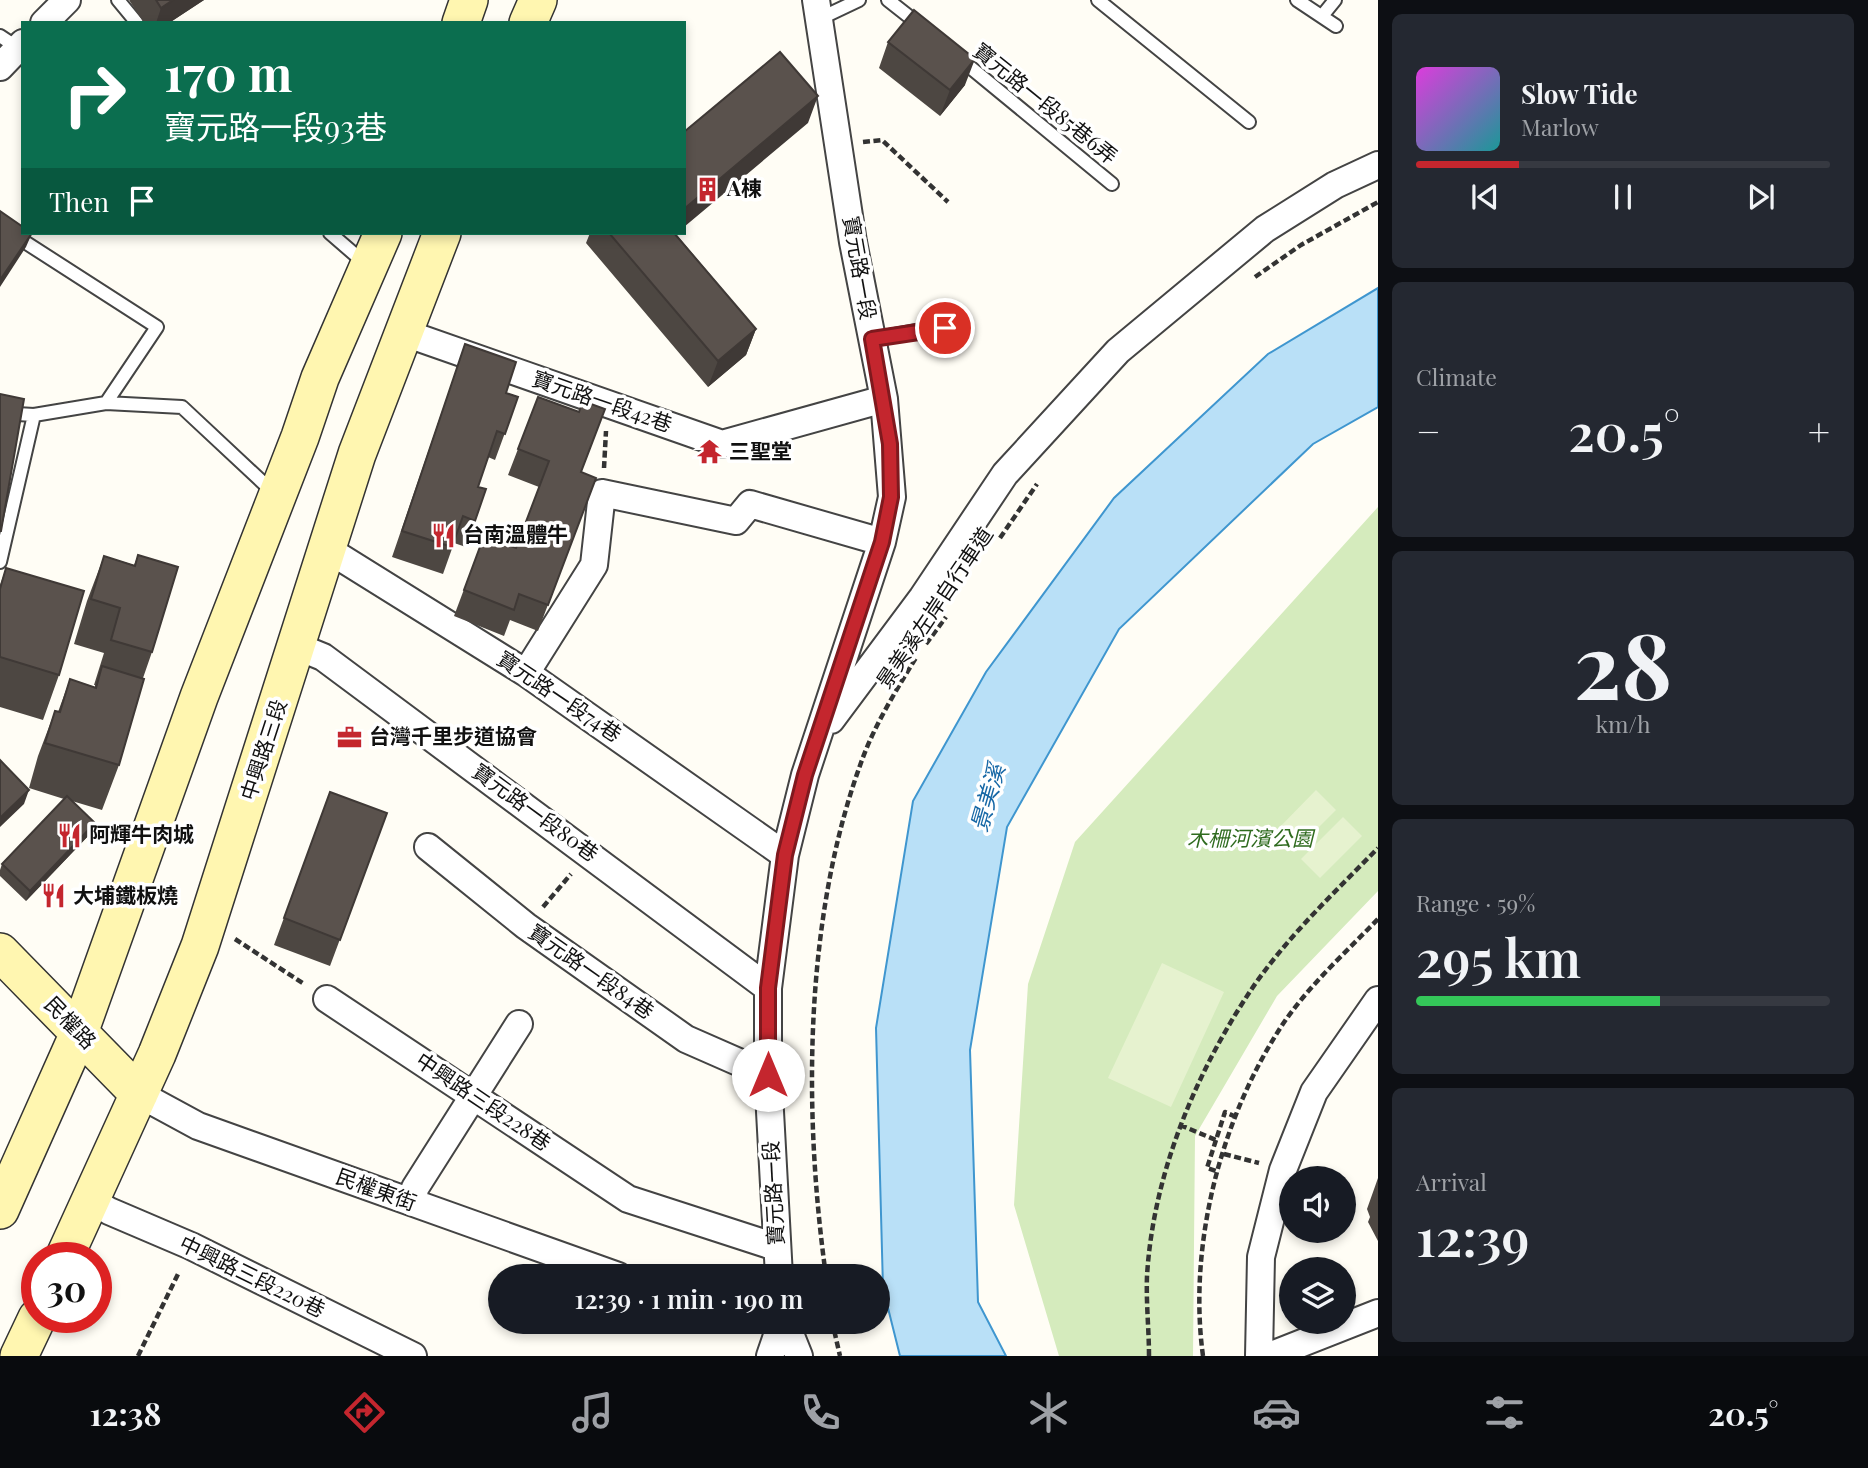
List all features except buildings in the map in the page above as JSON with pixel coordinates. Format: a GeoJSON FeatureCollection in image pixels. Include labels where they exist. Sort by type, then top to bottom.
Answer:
{"type":"FeatureCollection","features":[{"type":"Feature","properties":{"kind":"street"},"geometry":{"type":"LineString","coordinates":[[46,21],[67,0]]}},
{"type":"Feature","properties":{"kind":"street"},"geometry":{"type":"LineString","coordinates":[[462,21],[469,0]]}},
{"type":"Feature","properties":{"kind":"street"},"geometry":{"type":"LineString","coordinates":[[529,21],[538,0]]}},
{"type":"Feature","properties":{"kind":"street","name":"寶元路一段"},"geometry":{"type":"LineString","coordinates":[[778,1264],[768,1075],[768,988],[785,855],[818,737],[882,542],[891,497],[884,399],[838,146],[817,10]]}},
{"type":"Feature","properties":{"kind":"street"},"geometry":{"type":"LineString","coordinates":[[818,737],[922,598],[1006,474],[1118,351],[1265,229],[1335,185],[1378,165]]}},
{"type":"Feature","properties":{"kind":"street"},"geometry":{"type":"LineString","coordinates":[[0,1210],[79,1034],[199,697],[320,378],[382,235]]}},
{"type":"Feature","properties":{"kind":"street","name":"中興路三段"},"geometry":{"type":"LineString","coordinates":[[71,1242],[139,1094],[208,922],[357,454],[441,235]]}},
{"type":"Feature","properties":{"kind":"street","name":"寶元路一段42巷"},"geometry":{"type":"LineString","coordinates":[[402,332],[722,444],[884,399]]}},
{"type":"Feature","properties":{"kind":"street"},"geometry":{"type":"LineString","coordinates":[[526,673],[594,565],[602,493],[736,521],[750,504],[882,542]]}},
{"type":"Feature","properties":{"kind":"street","name":"寶元路一段74巷"},"geometry":{"type":"LineString","coordinates":[[327,549],[526,673],[785,855]]}},
{"type":"Feature","properties":{"kind":"street","name":"寶元路一段80巷"},"geometry":{"type":"LineString","coordinates":[[296,646],[323,657],[768,988]]}},
{"type":"Feature","properties":{"kind":"street","name":"寶元路一段84巷"},"geometry":{"type":"LineString","coordinates":[[428,847],[526,926],[686,1039],[768,1075]]}},
{"type":"Feature","properties":{"kind":"street","name":"民權路"},"geometry":{"type":"LineString","coordinates":[[0,952],[139,1094]]}},
{"type":"Feature","properties":{"kind":"street","name":"中興路三段228巷"},"geometry":{"type":"LineString","coordinates":[[327,999],[628,1199],[776,1247]]}},
{"type":"Feature","properties":{"kind":"street"},"geometry":{"type":"LineString","coordinates":[[1259,1356],[1261,1258],[1283,1170],[1314,1092],[1378,1000]]}},
{"type":"Feature","properties":{"kind":"street"},"geometry":{"type":"LineString","coordinates":[[413,1203],[415,1188],[519,1024]]}},
{"type":"Feature","properties":{"kind":"street","name":"民權東街"},"geometry":{"type":"LineString","coordinates":[[139,1094],[198,1126],[584,1264]]}},
{"type":"Feature","properties":{"kind":"street","name":"中興路三段220巷"},"geometry":{"type":"LineString","coordinates":[[91,1200],[109,1211],[191,1246],[413,1356]]}},
{"type":"Feature","properties":{"kind":"street"},"geometry":{"type":"LineString","coordinates":[[1269,1356],[1378,1313]]}},
{"type":"Feature","properties":{"kind":"street"},"geometry":{"type":"LineString","coordinates":[[19,1356],[30,1333]]}},
{"type":"Feature","properties":{"kind":"street"},"geometry":{"type":"LineString","coordinates":[[770,1356],[779,1334]]}},
{"type":"Feature","properties":{"kind":"street"},"geometry":{"type":"LineString","coordinates":[[790,1334],[799,1356]]}},
{"type":"Feature","properties":{"kind":"lane"},"geometry":{"type":"LineString","coordinates":[[118,0],[135,21]]}},
{"type":"Feature","properties":{"kind":"lane"},"geometry":{"type":"LineString","coordinates":[[817,10],[859,0]]}},
{"type":"Feature","properties":{"kind":"lane"},"geometry":{"type":"LineString","coordinates":[[888,0],[931,35]]}},
{"type":"Feature","properties":{"kind":"lane"},"geometry":{"type":"LineString","coordinates":[[1098,0],[1249,122]]}},
{"type":"Feature","properties":{"kind":"lane"},"geometry":{"type":"LineString","coordinates":[[1297,0],[1336,26]]}},
{"type":"Feature","properties":{"kind":"lane"},"geometry":{"type":"LineString","coordinates":[[1322,16],[1335,0]]}},
{"type":"Feature","properties":{"kind":"lane","name":"寶元路一段85巷6弄"},"geometry":{"type":"LineString","coordinates":[[952,52],[1112,184]]}},
{"type":"Feature","properties":{"kind":"lane"},"geometry":{"type":"LineString","coordinates":[[0,226],[158,327],[106,403]]}},
{"type":"Feature","properties":{"kind":"lane"},"geometry":{"type":"LineString","coordinates":[[332,235],[370,267]]}},
{"type":"Feature","properties":{"kind":"lane"},"geometry":{"type":"LineString","coordinates":[[872,339],[931,328],[959,328]]}},
{"type":"Feature","properties":{"kind":"lane"},"geometry":{"type":"LineString","coordinates":[[0,413],[34,415],[106,403],[182,407],[277,496]]}},
{"type":"Feature","properties":{"kind":"lane"},"geometry":{"type":"LineString","coordinates":[[0,562],[34,415]]}},
{"type":"Feature","properties":{"kind":"path"},"geometry":{"type":"LineString","coordinates":[[838,146],[882,140],[948,202]]}},
{"type":"Feature","properties":{"kind":"path"},"geometry":{"type":"LineString","coordinates":[[1249,282],[1301,245],[1378,202]]}},
{"type":"Feature","properties":{"kind":"path"},"geometry":{"type":"LineString","coordinates":[[602,493],[608,405]]}},
{"type":"Feature","properties":{"kind":"path","name":"景美溪左岸自行車道"},"geometry":{"type":"LineString","coordinates":[[992,548],[1043,475]]}},
{"type":"Feature","properties":{"kind":"path","name":"景美溪左岸自行車道"},"geometry":{"type":"LineString","coordinates":[[824,1264],[819,1224],[813,1093],[818,957],[830,865],[862,758],[910,667],[949,612]]}},
{"type":"Feature","properties":{"kind":"path"},"geometry":{"type":"LineString","coordinates":[[1149,1356],[1149,1263],[1158,1197],[1180,1125],[1214,1051],[1252,989],[1314,913],[1378,848]]}},
{"type":"Feature","properties":{"kind":"path"},"geometry":{"type":"LineString","coordinates":[[526,926],[589,853]]}},
{"type":"Feature","properties":{"kind":"path"},"geometry":{"type":"LineString","coordinates":[[1203,1356],[1200,1277],[1208,1212],[1248,1085],[1279,1029],[1324,975],[1378,919]]}},
{"type":"Feature","properties":{"kind":"path"},"geometry":{"type":"LineString","coordinates":[[208,922],[327,999]]}},
{"type":"Feature","properties":{"kind":"path"},"geometry":{"type":"LineString","coordinates":[[1219,1172],[1207,1168],[1225,1112],[1237,1117]]}},
{"type":"Feature","properties":{"kind":"path"},"geometry":{"type":"LineString","coordinates":[[1180,1125],[1216,1140]]}},
{"type":"Feature","properties":{"kind":"path"},"geometry":{"type":"LineString","coordinates":[[138,1356],[191,1246]]}},
{"type":"Feature","properties":{"kind":"path"},"geometry":{"type":"LineString","coordinates":[[835,1334],[840,1356]]}},
{"type":"Feature","properties":{"kind":"green space","name":"木柵河濱公園"},"geometry":{"type":"Polygon","coordinates":[[[1378,507],[1378,891],[1277,996],[1195,1136],[1193,1356],[1059,1356],[1014,1205],[1028,984],[1075,842],[1378,507]]]}},
{"type":"Feature","properties":{"kind":"green space"},"geometry":{"type":"Polygon","coordinates":[[[1316,790],[1336,810],[1294,852],[1275,832],[1316,790]]]}},
{"type":"Feature","properties":{"kind":"green space"},"geometry":{"type":"Polygon","coordinates":[[[1343,817],[1362,836],[1320,878],[1301,859],[1343,817]]]}},
{"type":"Feature","properties":{"kind":"green space"},"geometry":{"type":"Polygon","coordinates":[[[1162,963],[1224,992],[1171,1107],[1108,1078],[1162,963]]]}},
{"type":"Feature","properties":{"kind":"water","name":"景美溪"},"geometry":{"type":"Polygon","coordinates":[[[1378,288],[1378,407],[1313,444],[1119,629],[1007,827],[970,1050],[978,1302],[1006,1356],[900,1356],[890,1316],[890,1264],[882,1264],[876,1028],[913,801],[986,672],[1114,498],[1268,354],[1378,288]]]}},
{"type":"Feature","properties":{"kind":"place","name":"A棟"},"geometry":{"type":"Point","coordinates":[707,189]}},
{"type":"Feature","properties":{"kind":"place","name":"三聖堂"},"geometry":{"type":"Point","coordinates":[709,452]}},
{"type":"Feature","properties":{"kind":"place","name":"台南溫體牛"},"geometry":{"type":"Point","coordinates":[443,535]}},
{"type":"Feature","properties":{"kind":"place","name":"台灣千里步道協會"},"geometry":{"type":"Point","coordinates":[349,737]}},
{"type":"Feature","properties":{"kind":"place","name":"阿輝牛肉城"},"geometry":{"type":"Point","coordinates":[69,835]}},
{"type":"Feature","properties":{"kind":"place","name":"大埔鐵板燒"},"geometry":{"type":"Point","coordinates":[53,896]}},
{"type":"Feature","properties":{"kind":"route"},"geometry":{"type":"LineString","coordinates":[[768,1075],[768,988],[785,855],[805,775],[882,542],[891,497],[890,444],[872,339],[945,328]]}}]}
